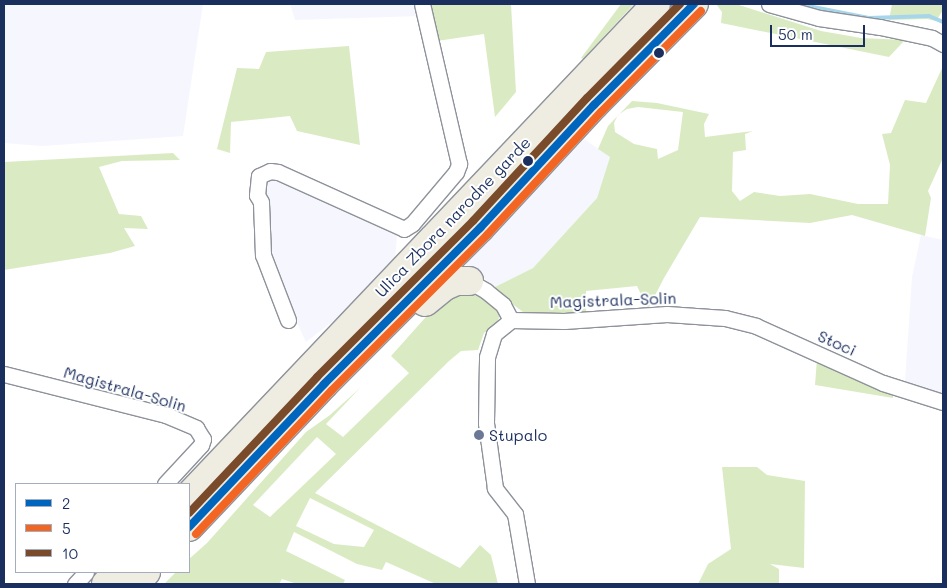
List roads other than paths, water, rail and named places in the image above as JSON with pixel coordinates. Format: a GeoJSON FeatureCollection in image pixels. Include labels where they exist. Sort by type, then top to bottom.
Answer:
{"type":"FeatureCollection","features":[{"type":"Feature","properties":{"kind":"highway","name":"Ulica Zbora narodne garde"},"geometry":{"type":"LineString","coordinates":[[190,495],[656,4]]}},
{"type":"Feature","properties":{"kind":"highway","name":"Ulica Zbora narodne garde"},"geometry":{"type":"LineString","coordinates":[[190,526],[324,384],[396,315],[694,4]]}},
{"type":"Feature","properties":{"kind":"highway"},"geometry":{"type":"LineString","coordinates":[[396,315],[429,300],[445,286],[456,281],[469,281]]}},
{"type":"Feature","properties":{"kind":"highway"},"geometry":{"type":"LineString","coordinates":[[106,584],[116,573]]}},
{"type":"Feature","properties":{"kind":"highway"},"geometry":{"type":"LineString","coordinates":[[134,584],[145,573]]}},
{"type":"Feature","properties":{"kind":"street"},"geometry":{"type":"LineString","coordinates":[[288,320],[262,255],[260,202],[257,195],[258,176],[270,171],[278,172],[400,228],[408,228],[456,172],[459,164],[422,4]]}},
{"type":"Feature","properties":{"kind":"street"},"geometry":{"type":"LineString","coordinates":[[770,4],[819,18],[880,27],[932,38],[943,44]]}},
{"type":"Feature","properties":{"kind":"street"},"geometry":{"type":"LineString","coordinates":[[469,281],[486,291],[503,305],[510,320],[494,334],[487,357],[486,423],[496,488],[514,514],[527,584]]}},
{"type":"Feature","properties":{"kind":"street","name":"Magistrala-Solin"},"geometry":{"type":"LineString","coordinates":[[510,320],[586,320],[667,314],[716,317]]}},
{"type":"Feature","properties":{"kind":"street","name":"Stoci"},"geometry":{"type":"LineString","coordinates":[[716,317],[756,326],[883,383],[943,402]]}},
{"type":"Feature","properties":{"kind":"street","name":"Magistrala-Solin"},"geometry":{"type":"LineString","coordinates":[[4,374],[166,415],[196,428],[202,439],[201,445],[166,483]]}},
{"type":"Feature","properties":{"kind":"street"},"geometry":{"type":"LineString","coordinates":[[75,584],[85,573]]}},
{"type":"Feature","properties":{"kind":"waterway"},"geometry":{"type":"LineString","coordinates":[[798,4],[869,18],[929,16],[943,22]]}},
{"type":"Feature","properties":{"kind":"place","name":"Stupalo"},"geometry":{"type":"Point","coordinates":[479,435]}}]}
